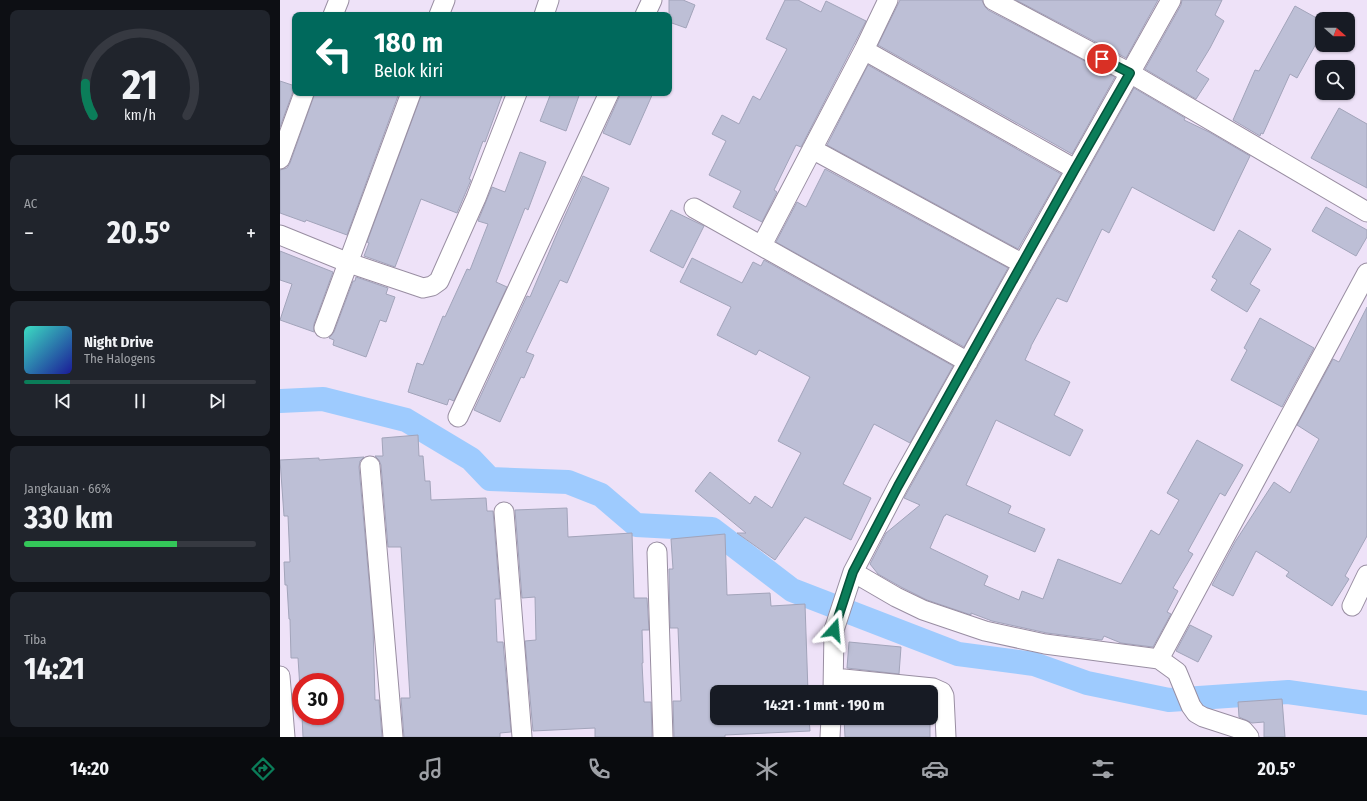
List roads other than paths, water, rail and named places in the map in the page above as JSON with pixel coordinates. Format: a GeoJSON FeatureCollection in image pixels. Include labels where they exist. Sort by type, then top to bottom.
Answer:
{"type":"FeatureCollection","features":[{"type":"Feature","properties":{"kind":"street"},"geometry":{"type":"LineString","coordinates":[[334,12],[339,0]]}},
{"type":"Feature","properties":{"kind":"street"},"geometry":{"type":"LineString","coordinates":[[440,12],[445,0]]}},
{"type":"Feature","properties":{"kind":"street"},"geometry":{"type":"LineString","coordinates":[[545,12],[549,0]]}},
{"type":"Feature","properties":{"kind":"street"},"geometry":{"type":"LineString","coordinates":[[646,12],[652,0]]}},
{"type":"Feature","properties":{"kind":"street"},"geometry":{"type":"LineString","coordinates":[[762,245],[864,50],[888,0]]}},
{"type":"Feature","properties":{"kind":"street"},"geometry":{"type":"LineString","coordinates":[[993,0],[1130,73],[1367,212]]}},
{"type":"Feature","properties":{"kind":"street"},"geometry":{"type":"LineString","coordinates":[[833,685],[834,630],[850,580],[898,486],[1170,0]]}},
{"type":"Feature","properties":{"kind":"street"},"geometry":{"type":"LineString","coordinates":[[864,50],[1075,169]]}},
{"type":"Feature","properties":{"kind":"street"},"geometry":{"type":"LineString","coordinates":[[280,158],[303,96]]}},
{"type":"Feature","properties":{"kind":"street"},"geometry":{"type":"LineString","coordinates":[[324,328],[410,96]]}},
{"type":"Feature","properties":{"kind":"street"},"geometry":{"type":"LineString","coordinates":[[280,235],[349,263],[423,288],[432,286],[439,281],[476,198],[516,96]]}},
{"type":"Feature","properties":{"kind":"street"},"geometry":{"type":"LineString","coordinates":[[458,417],[608,96]]}},
{"type":"Feature","properties":{"kind":"street"},"geometry":{"type":"LineString","coordinates":[[812,148],[1023,264]]}},
{"type":"Feature","properties":{"kind":"street"},"geometry":{"type":"LineString","coordinates":[[694,208],[968,362]]}},
{"type":"Feature","properties":{"kind":"street"},"geometry":{"type":"LineString","coordinates":[[1159,659],[1367,273]]}},
{"type":"Feature","properties":{"kind":"street"},"geometry":{"type":"LineString","coordinates":[[370,466],[393,737]]}},
{"type":"Feature","properties":{"kind":"street"},"geometry":{"type":"LineString","coordinates":[[504,512],[522,737]]}},
{"type":"Feature","properties":{"kind":"street"},"geometry":{"type":"LineString","coordinates":[[657,552],[663,737]]}},
{"type":"Feature","properties":{"kind":"street"},"geometry":{"type":"LineString","coordinates":[[1352,606],[1367,575]]}},
{"type":"Feature","properties":{"kind":"street"},"geometry":{"type":"LineString","coordinates":[[850,580],[896,597],[922,610],[985,630],[1045,644],[1159,659],[1177,672],[1191,706],[1196,713],[1203,717],[1243,730],[1249,737]]}},
{"type":"Feature","properties":{"kind":"street"},"geometry":{"type":"LineString","coordinates":[[280,676],[285,737]]}},
{"type":"Feature","properties":{"kind":"street"},"geometry":{"type":"LineString","coordinates":[[938,690],[942,692],[944,696],[946,737]]}},
{"type":"Feature","properties":{"kind":"street"},"geometry":{"type":"LineString","coordinates":[[830,737],[831,725]]}},
{"type":"Feature","properties":{"kind":"waterway"},"geometry":{"type":"LineString","coordinates":[[280,401],[323,399],[406,420],[471,459],[490,479],[568,482],[601,495],[636,525],[712,529],[792,590],[958,654],[1034,664],[1087,683],[1169,700],[1288,692],[1367,703]]}}]}
